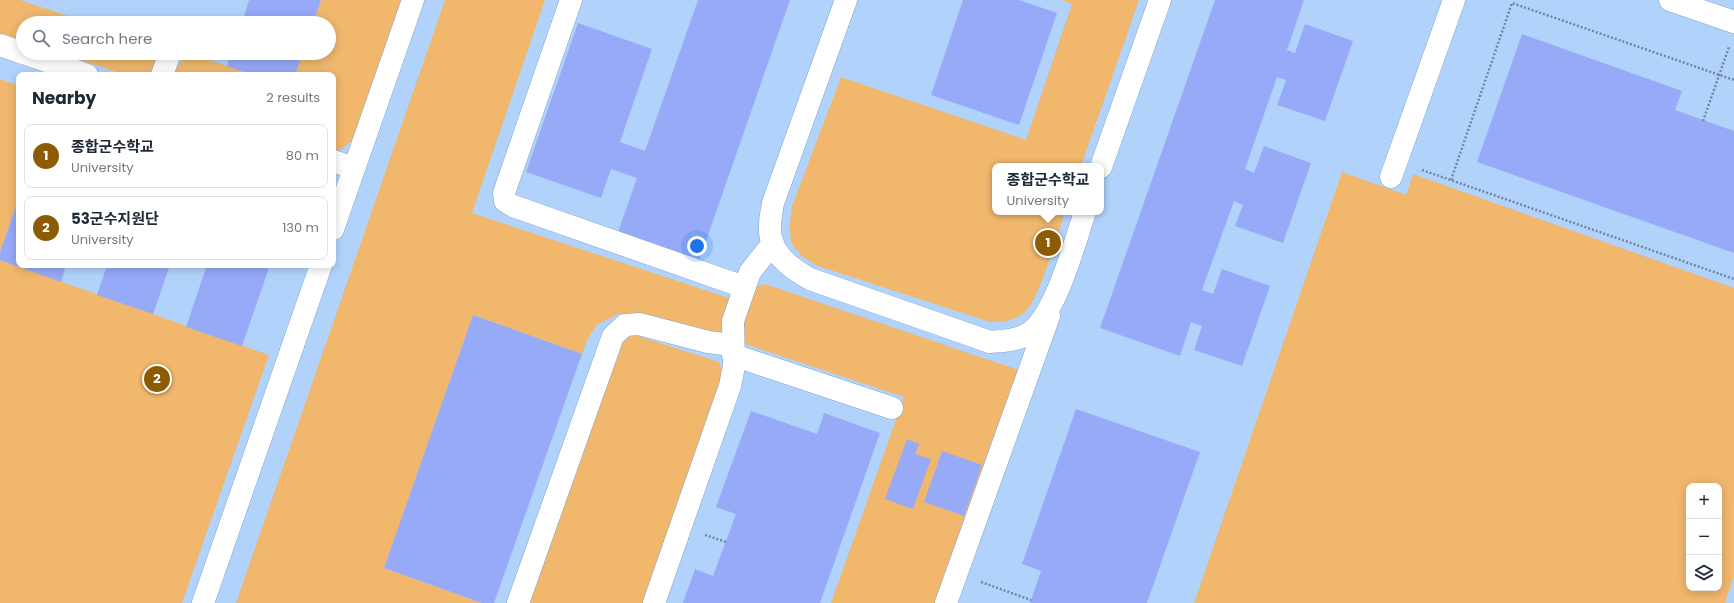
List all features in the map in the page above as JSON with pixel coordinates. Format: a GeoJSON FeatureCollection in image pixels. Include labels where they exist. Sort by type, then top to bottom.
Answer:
{"type":"FeatureCollection","features":[{"type":"Feature","properties":{"kind":"street"},"geometry":{"type":"LineString","coordinates":[[336,220],[413,0]]}},
{"type":"Feature","properties":{"kind":"street"},"geometry":{"type":"LineString","coordinates":[[571,0],[504,193],[505,201],[512,206],[744,287]]}},
{"type":"Feature","properties":{"kind":"street"},"geometry":{"type":"LineString","coordinates":[[846,0],[773,203],[770,226],[773,243],[780,258],[793,269],[810,279],[990,342],[1010,340],[1026,335],[1041,323],[1054,302]]}},
{"type":"Feature","properties":{"kind":"street"},"geometry":{"type":"LineString","coordinates":[[1102,163],[1160,0]]}},
{"type":"Feature","properties":{"kind":"street"},"geometry":{"type":"LineString","coordinates":[[1394,169],[1454,0]]}},
{"type":"Feature","properties":{"kind":"street"},"geometry":{"type":"LineString","coordinates":[[1670,0],[1734,22]]}},
{"type":"Feature","properties":{"kind":"street"},"geometry":{"type":"LineString","coordinates":[[0,45],[16,51]]}},
{"type":"Feature","properties":{"kind":"street"},"geometry":{"type":"LineString","coordinates":[[43,60],[78,72]]}},
{"type":"Feature","properties":{"kind":"street"},"geometry":{"type":"LineString","coordinates":[[163,72],[167,60]]}},
{"type":"Feature","properties":{"kind":"street"},"geometry":{"type":"LineString","coordinates":[[336,162],[354,168]]}},
{"type":"Feature","properties":{"kind":"street"},"geometry":{"type":"LineString","coordinates":[[946,603],[1084,215]]}},
{"type":"Feature","properties":{"kind":"street"},"geometry":{"type":"LineString","coordinates":[[654,603],[730,386],[734,366],[732,350],[733,321],[744,287],[750,272],[773,243]]}},
{"type":"Feature","properties":{"kind":"street"},"geometry":{"type":"LineString","coordinates":[[203,603],[320,268]]}},
{"type":"Feature","properties":{"kind":"street"},"geometry":{"type":"LineString","coordinates":[[518,603],[613,336],[625,325],[639,324],[708,342],[892,408]]}},
{"type":"Feature","properties":{"kind":"path"},"geometry":{"type":"LineString","coordinates":[[1451,180],[1512,3],[1734,80]]}},
{"type":"Feature","properties":{"kind":"path"},"geometry":{"type":"LineString","coordinates":[[1703,120],[1729,46]]}},
{"type":"Feature","properties":{"kind":"path"},"geometry":{"type":"LineString","coordinates":[[1394,169],[1451,180],[1734,279]]}},
{"type":"Feature","properties":{"kind":"path"},"geometry":{"type":"LineString","coordinates":[[956,574],[1031,600]]}},
{"type":"Feature","properties":{"kind":"shaded area"},"geometry":{"type":"Polygon","coordinates":[[[0,0],[1734,0],[1734,603],[0,603],[0,0]]]}},
{"type":"Feature","properties":{"kind":"shaded area"},"geometry":{"type":"Polygon","coordinates":[[[0,0],[20,0],[68,16],[16,16],[16,39],[0,34],[0,0]]]}},
{"type":"Feature","properties":{"kind":"shaded area"},"geometry":{"type":"Polygon","coordinates":[[[321,0],[405,0],[358,136],[340,150],[336,150],[336,72],[296,72],[300,60],[336,60],[336,16],[315,16],[321,0]]]}},
{"type":"Feature","properties":{"kind":"shaded area"},"geometry":{"type":"Polygon","coordinates":[[[445,0],[545,0],[472,213],[732,299],[720,337],[653,315],[618,314],[597,325],[588,338],[582,354],[473,315],[384,568],[482,603],[236,603],[445,0]]]}},
{"type":"Feature","properties":{"kind":"shaded area"},"geometry":{"type":"Polygon","coordinates":[[[1062,0],[1139,0],[1082,163],[992,163],[992,215],[1064,215],[1042,281],[1025,312],[1009,320],[990,322],[818,266],[803,257],[792,245],[789,229],[792,206],[841,77],[1026,140],[1072,4],[1062,0]]]}},
{"type":"Feature","properties":{"kind":"shaded area"},"geometry":{"type":"Polygon","coordinates":[[[80,60],[156,60],[152,72],[117,72],[80,60]]]}},
{"type":"Feature","properties":{"kind":"shaded area"},"geometry":{"type":"Polygon","coordinates":[[[182,60],[210,60],[244,72],[175,72],[182,60]]]}},
{"type":"Feature","properties":{"kind":"shaded area"},"geometry":{"type":"Polygon","coordinates":[[[0,79],[16,85],[16,206],[0,252],[0,79]]]}},
{"type":"Feature","properties":{"kind":"shaded area"},"geometry":{"type":"Polygon","coordinates":[[[1342,172],[1406,195],[1413,174],[1734,288],[1734,576],[1725,603],[1194,603],[1342,172]]]}},
{"type":"Feature","properties":{"kind":"shaded area"},"geometry":{"type":"Polygon","coordinates":[[[0,260],[16,266],[16,268],[23,268],[269,355],[182,603],[0,603],[0,260]]]}},
{"type":"Feature","properties":{"kind":"shaded area"},"geometry":{"type":"Polygon","coordinates":[[[765,284],[1022,371],[940,603],[831,603],[904,397],[745,344],[739,334],[755,287],[765,284]]]}},
{"type":"Feature","properties":{"kind":"shaded area"},"geometry":{"type":"Polygon","coordinates":[[[632,334],[719,362],[724,376],[644,603],[530,603],[622,340],[632,334]]]}},
{"type":"Feature","properties":{"kind":"building"},"geometry":{"type":"Polygon","coordinates":[[[249,0],[321,0],[315,16],[244,16],[249,0]]]}},
{"type":"Feature","properties":{"kind":"building"},"geometry":{"type":"Polygon","coordinates":[[[698,0],[790,0],[698,264],[617,235],[637,178],[611,169],[601,198],[526,172],[578,23],[652,49],[620,142],[645,151],[698,0]]]}},
{"type":"Feature","properties":{"kind":"building"},"geometry":{"type":"Polygon","coordinates":[[[963,0],[1019,0],[1057,13],[1019,125],[931,95],[963,0]]]}},
{"type":"Feature","properties":{"kind":"building"},"geometry":{"type":"Polygon","coordinates":[[[1215,0],[1304,0],[1287,50],[1295,53],[1305,24],[1353,41],[1325,121],[1277,105],[1286,80],[1277,77],[1245,169],[1254,173],[1264,146],[1311,163],[1283,243],[1235,226],[1243,205],[1234,201],[1202,290],[1213,294],[1222,269],[1270,286],[1242,366],[1194,350],[1202,326],[1191,322],[1180,356],[1100,328],[1215,0]]]}},
{"type":"Feature","properties":{"kind":"building"},"geometry":{"type":"Polygon","coordinates":[[[1522,34],[1682,91],[1675,110],[1734,131],[1734,253],[1477,162],[1522,34]]]}},
{"type":"Feature","properties":{"kind":"building"},"geometry":{"type":"Polygon","coordinates":[[[229,60],[300,60],[296,72],[244,72],[227,66],[229,60]]]}},
{"type":"Feature","properties":{"kind":"building"},"geometry":{"type":"Polygon","coordinates":[[[16,207],[16,266],[0,260],[0,252],[16,207]]]}},
{"type":"Feature","properties":{"kind":"building"},"geometry":{"type":"Polygon","coordinates":[[[22,268],[65,268],[61,282],[22,268]]]}},
{"type":"Feature","properties":{"kind":"building"},"geometry":{"type":"Polygon","coordinates":[[[106,268],[169,268],[153,314],[97,295],[106,268]]]}},
{"type":"Feature","properties":{"kind":"building"},"geometry":{"type":"Polygon","coordinates":[[[206,268],[269,268],[242,346],[186,327],[206,268]]]}},
{"type":"Feature","properties":{"kind":"building"},"geometry":{"type":"Polygon","coordinates":[[[473,315],[582,354],[494,603],[482,603],[384,568],[473,315]]]}},
{"type":"Feature","properties":{"kind":"building"},"geometry":{"type":"Polygon","coordinates":[[[1076,409],[1200,452],[1147,603],[1030,603],[1041,571],[1022,564],[1076,409]]]}},
{"type":"Feature","properties":{"kind":"building"},"geometry":{"type":"Polygon","coordinates":[[[751,411],[817,434],[824,413],[880,433],[820,603],[683,603],[695,569],[713,576],[736,514],[716,507],[751,411]]]}},
{"type":"Feature","properties":{"kind":"building"},"geometry":{"type":"Polygon","coordinates":[[[907,439],[919,444],[915,454],[931,459],[913,509],[885,499],[907,439]]]}},
{"type":"Feature","properties":{"kind":"building"},"geometry":{"type":"Polygon","coordinates":[[[942,451],[982,465],[964,516],[924,502],[942,451]]]}},
{"type":"Feature","properties":{"kind":"place","name":"종합군수학교"},"geometry":{"type":"Point","coordinates":[1048,243]}},
{"type":"Feature","properties":{"kind":"place","name":"53군수지원단"},"geometry":{"type":"Point","coordinates":[157,379]}}]}
